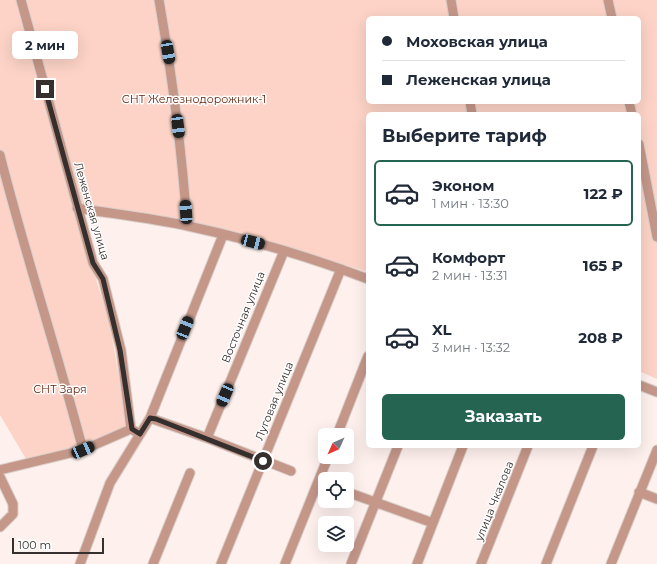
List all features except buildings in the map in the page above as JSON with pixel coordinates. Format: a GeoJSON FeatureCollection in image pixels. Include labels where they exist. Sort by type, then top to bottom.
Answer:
{"type":"FeatureCollection","features":[{"type":"Feature","properties":{"kind":"street","name":"Леженская улица"},"geometry":{"type":"LineString","coordinates":[[21,0],[93,263],[103,279],[120,350],[136,431]]}},
{"type":"Feature","properties":{"kind":"street"},"geometry":{"type":"LineString","coordinates":[[159,0],[171,64],[183,172],[187,226]]}},
{"type":"Feature","properties":{"kind":"street"},"geometry":{"type":"LineString","coordinates":[[451,0],[454,16]]}},
{"type":"Feature","properties":{"kind":"street"},"geometry":{"type":"LineString","coordinates":[[608,0],[612,16]]}},
{"type":"Feature","properties":{"kind":"street"},"geometry":{"type":"LineString","coordinates":[[641,154],[657,237]]}},
{"type":"Feature","properties":{"kind":"street"},"geometry":{"type":"LineString","coordinates":[[0,155],[31,270],[83,450]]}},
{"type":"Feature","properties":{"kind":"street"},"geometry":{"type":"LineString","coordinates":[[77,208],[187,226],[223,234],[284,250],[366,278]]}},
{"type":"Feature","properties":{"kind":"street"},"geometry":{"type":"LineString","coordinates":[[80,564],[110,483],[136,431],[150,418],[223,234]]}},
{"type":"Feature","properties":{"kind":"street","name":"Восточная улица"},"geometry":{"type":"LineString","coordinates":[[207,438],[284,250]]}},
{"type":"Feature","properties":{"kind":"street","name":"Луговая улица"},"geometry":{"type":"LineString","coordinates":[[221,564],[341,269]]}},
{"type":"Feature","properties":{"kind":"street"},"geometry":{"type":"LineString","coordinates":[[340,428],[366,361]]}},
{"type":"Feature","properties":{"kind":"street"},"geometry":{"type":"LineString","coordinates":[[641,386],[657,392]]}},
{"type":"Feature","properties":{"kind":"street"},"geometry":{"type":"LineString","coordinates":[[150,418],[207,438],[291,471]]}},
{"type":"Feature","properties":{"kind":"street"},"geometry":{"type":"LineString","coordinates":[[0,470],[83,450],[136,431]]}},
{"type":"Feature","properties":{"kind":"street"},"geometry":{"type":"LineString","coordinates":[[351,564],[397,448]]}},
{"type":"Feature","properties":{"kind":"street"},"geometry":{"type":"LineString","coordinates":[[417,564],[462,448]]}},
{"type":"Feature","properties":{"kind":"street","name":"улица Чкалова"},"geometry":{"type":"LineString","coordinates":[[482,564],[527,448]]}},
{"type":"Feature","properties":{"kind":"street"},"geometry":{"type":"LineString","coordinates":[[546,564],[592,448]]}},
{"type":"Feature","properties":{"kind":"street"},"geometry":{"type":"LineString","coordinates":[[611,564],[657,450]]}},
{"type":"Feature","properties":{"kind":"street"},"geometry":{"type":"LineString","coordinates":[[153,564],[190,473]]}},
{"type":"Feature","properties":{"kind":"street"},"geometry":{"type":"LineString","coordinates":[[0,477],[13,504],[13,514],[0,527]]}},
{"type":"Feature","properties":{"kind":"street"},"geometry":{"type":"LineString","coordinates":[[285,564],[318,492]]}},
{"type":"Feature","properties":{"kind":"street"},"geometry":{"type":"LineString","coordinates":[[639,492],[657,499]]}},
{"type":"Feature","properties":{"kind":"street"},"geometry":{"type":"LineString","coordinates":[[354,495],[433,523]]}},
{"type":"Feature","properties":{"kind":"green space"},"geometry":{"type":"Polygon","coordinates":[[[0,0],[657,0],[657,379],[641,372],[641,112],[366,112],[366,271],[259,240],[185,222],[110,209],[73,205],[110,324],[127,426],[79,447],[26,459],[0,415],[0,0]]]}},
{"type":"Feature","properties":{"kind":"route"},"geometry":{"type":"LineString","coordinates":[[45,89],[93,263],[103,279],[120,350],[132,429],[140,434],[150,418],[156,419],[263,461]]}},
{"type":"Feature","properties":{"kind":"park label","name":"СНТ Железнодорожник-1"},"geometry":{"type":"Point","coordinates":[194,99]}},
{"type":"Feature","properties":{"kind":"park label","name":"СНТ Заря"},"geometry":{"type":"Point","coordinates":[60,389]}}]}
